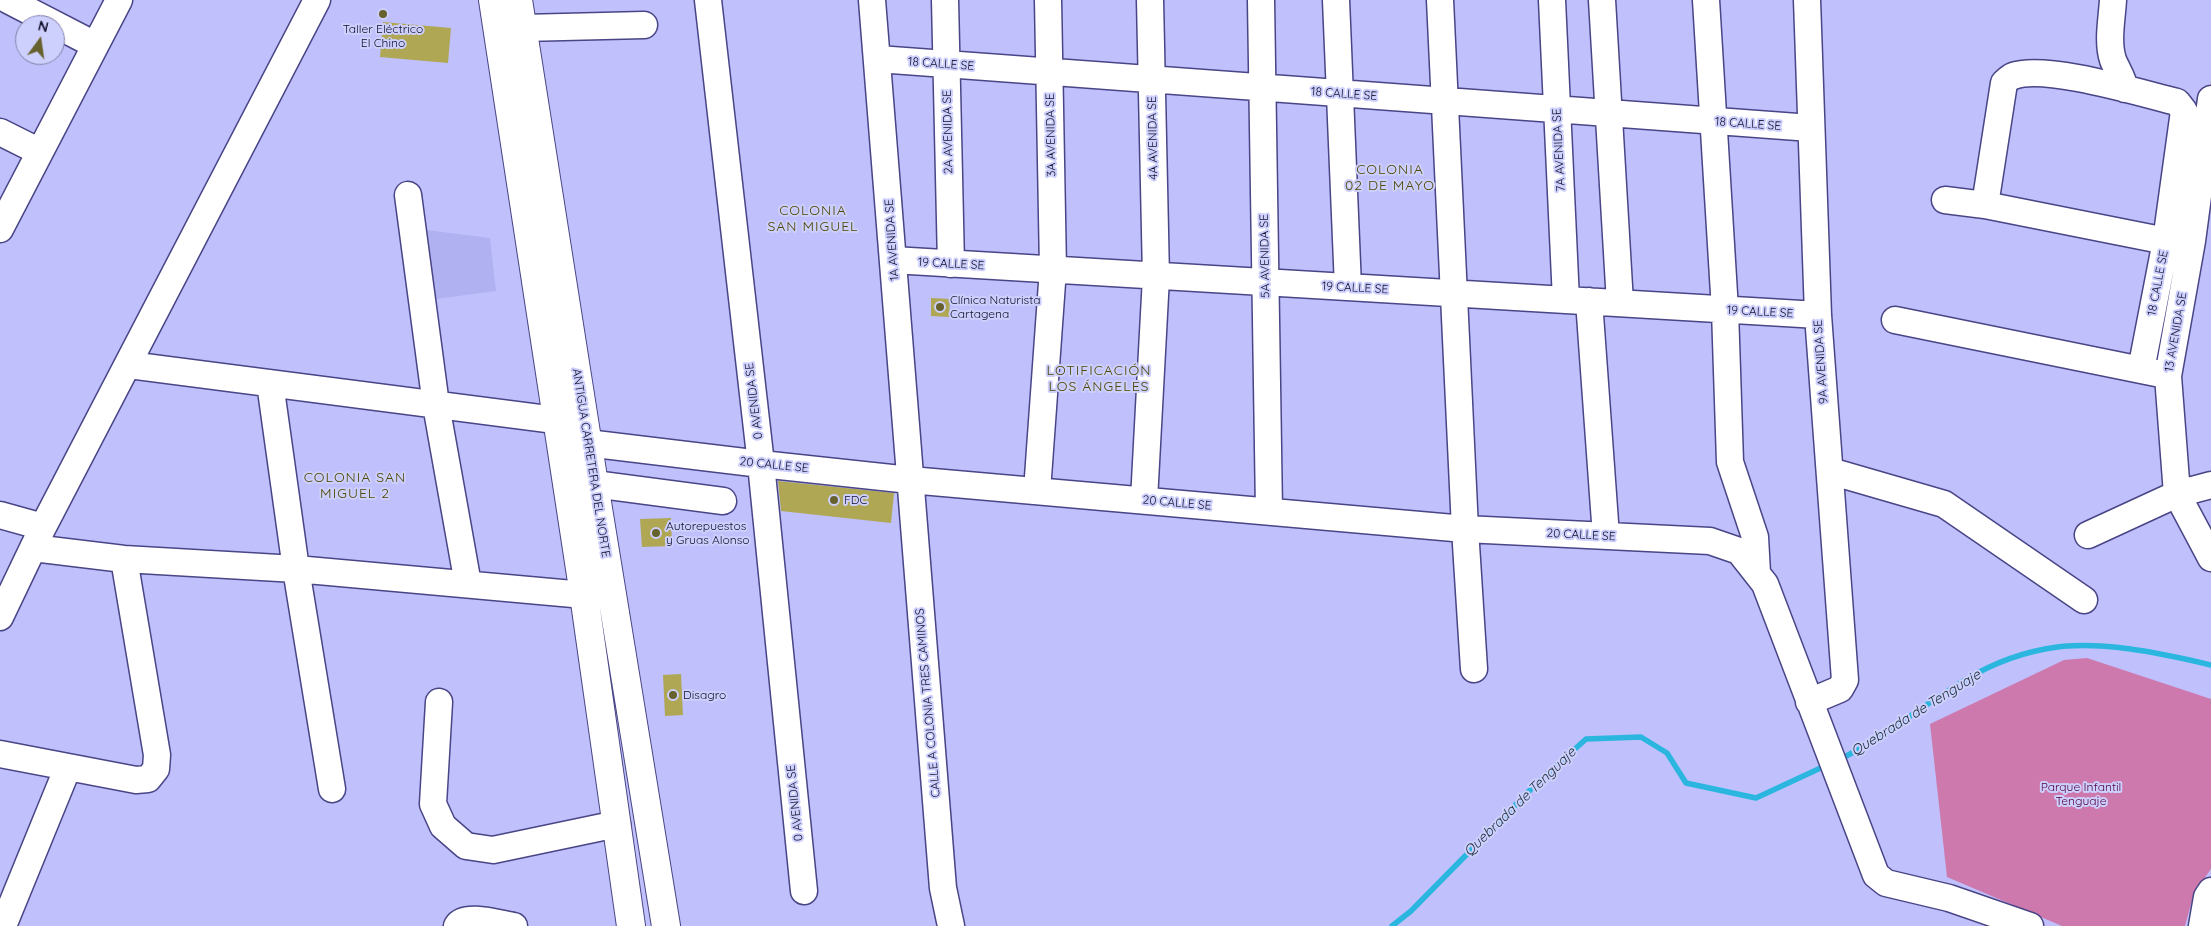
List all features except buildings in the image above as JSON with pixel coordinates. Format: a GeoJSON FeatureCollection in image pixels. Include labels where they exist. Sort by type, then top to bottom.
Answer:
{"type":"FeatureCollection","features":[{"type":"Feature","properties":{"kind":"main road"},"geometry":{"type":"LineString","coordinates":[[493,0],[584,595],[632,926]]}},
{"type":"Feature","properties":{"kind":"main road","name":"ANTIGUA CARRETERA DEL NORTE"},"geometry":{"type":"LineString","coordinates":[[518,0],[587,442],[666,926]]}},
{"type":"Feature","properties":{"kind":"street"},"geometry":{"type":"LineString","coordinates":[[8,0],[95,45]]}},
{"type":"Feature","properties":{"kind":"street"},"geometry":{"type":"LineString","coordinates":[[0,229],[119,0]]}},
{"type":"Feature","properties":{"kind":"street"},"geometry":{"type":"LineString","coordinates":[[0,617],[38,537],[317,0]]}},
{"type":"Feature","properties":{"kind":"street","name":"0 AVENIDA SE"},"geometry":{"type":"LineString","coordinates":[[708,0],[761,464],[804,891]]}},
{"type":"Feature","properties":{"kind":"street","name":"1A AVENIDA SE"},"geometry":{"type":"LineString","coordinates":[[872,0],[910,480]]}},
{"type":"Feature","properties":{"kind":"street","name":"2A AVENIDA SE"},"geometry":{"type":"LineString","coordinates":[[945,0],[951,264]]}},
{"type":"Feature","properties":{"kind":"street","name":"3A AVENIDA SE"},"geometry":{"type":"LineString","coordinates":[[1037,491],[1053,269],[1048,0]]}},
{"type":"Feature","properties":{"kind":"street","name":"4A AVENIDA SE"},"geometry":{"type":"LineString","coordinates":[[1144,500],[1156,277],[1150,0]]}},
{"type":"Feature","properties":{"kind":"street","name":"5A AVENIDA SE"},"geometry":{"type":"LineString","coordinates":[[1260,0],[1269,511]]}},
{"type":"Feature","properties":{"kind":"street"},"geometry":{"type":"LineString","coordinates":[[1336,0],[1348,287]]}},
{"type":"Feature","properties":{"kind":"street"},"geometry":{"type":"LineString","coordinates":[[1440,0],[1474,669]]}},
{"type":"Feature","properties":{"kind":"street","name":"7A AVENIDA SE"},"geometry":{"type":"LineString","coordinates":[[1552,0],[1557,110],[1577,301],[1606,536]]}},
{"type":"Feature","properties":{"kind":"street"},"geometry":{"type":"LineString","coordinates":[[1602,0],[1620,303]]}},
{"type":"Feature","properties":{"kind":"street"},"geometry":{"type":"LineString","coordinates":[[1706,0],[1725,310],[1730,462],[1755,537],[1756,573]]}},
{"type":"Feature","properties":{"kind":"street","name":"9A AVENIDA SE"},"geometry":{"type":"LineString","coordinates":[[1807,0],[1818,315],[1846,680],[1840,689],[1809,702]]}},
{"type":"Feature","properties":{"kind":"street"},"geometry":{"type":"LineString","coordinates":[[2113,0],[2111,40],[2113,59],[2122,77],[2125,89]]}},
{"type":"Feature","properties":{"kind":"street"},"geometry":{"type":"LineString","coordinates":[[523,28],[644,24]]}},
{"type":"Feature","properties":{"kind":"street","name":"18 CALLE SE"},"geometry":{"type":"LineString","coordinates":[[878,59],[1811,128]]}},
{"type":"Feature","properties":{"kind":"street"},"geometry":{"type":"LineString","coordinates":[[1985,205],[2004,83],[2012,76],[2049,72],[2177,102],[2184,112],[2166,242]]}},
{"type":"Feature","properties":{"kind":"street","name":"13 AVENIDA SE"},"geometry":{"type":"LineString","coordinates":[[2211,102],[2202,242],[2168,376],[2176,494],[2211,558]]}},
{"type":"Feature","properties":{"kind":"street"},"geometry":{"type":"LineString","coordinates":[[0,132],[40,152]]}},
{"type":"Feature","properties":{"kind":"street"},"geometry":{"type":"LineString","coordinates":[[408,195],[436,405],[468,584]]}},
{"type":"Feature","properties":{"kind":"street","name":"18 CALLE SE"},"geometry":{"type":"LineString","coordinates":[[1945,200],[1985,205],[2166,242],[2140,370]]}},
{"type":"Feature","properties":{"kind":"street","name":"19 CALLE SE"},"geometry":{"type":"LineString","coordinates":[[893,260],[1818,315]]}},
{"type":"Feature","properties":{"kind":"street"},"geometry":{"type":"LineString","coordinates":[[1895,320],[2168,376]]}},
{"type":"Feature","properties":{"kind":"street"},"geometry":{"type":"LineString","coordinates":[[129,365],[556,420]]}},
{"type":"Feature","properties":{"kind":"street"},"geometry":{"type":"LineString","coordinates":[[270,383],[296,569],[332,789]]}},
{"type":"Feature","properties":{"kind":"street","name":"20 CALLE SE"},"geometry":{"type":"LineString","coordinates":[[587,442],[761,464],[910,480],[1466,529],[1710,541],[1739,551],[1765,584],[1831,761],[1876,874],[1886,883],[1949,898],[2030,926]]}},
{"type":"Feature","properties":{"kind":"street"},"geometry":{"type":"LineString","coordinates":[[1830,471],[1944,504],[2084,600]]}},
{"type":"Feature","properties":{"kind":"street","name":"CALLE A COLONIA TRES CAMINOS"},"geometry":{"type":"LineString","coordinates":[[910,480],[943,888],[951,926]]}},
{"type":"Feature","properties":{"kind":"street"},"geometry":{"type":"LineString","coordinates":[[594,484],[723,501]]}},
{"type":"Feature","properties":{"kind":"street"},"geometry":{"type":"LineString","coordinates":[[2088,535],[2176,494],[2211,485]]}},
{"type":"Feature","properties":{"kind":"street"},"geometry":{"type":"LineString","coordinates":[[0,515],[38,537],[124,560],[296,569],[584,595]]}},
{"type":"Feature","properties":{"kind":"street"},"geometry":{"type":"LineString","coordinates":[[0,754],[136,780],[148,779],[156,770],[157,755],[124,560]]}},
{"type":"Feature","properties":{"kind":"street"},"geometry":{"type":"LineString","coordinates":[[439,702],[433,804],[443,826],[466,846],[493,850],[617,824]]}},
{"type":"Feature","properties":{"kind":"street"},"geometry":{"type":"LineString","coordinates":[[3,926],[68,767]]}},
{"type":"Feature","properties":{"kind":"street"},"geometry":{"type":"LineString","coordinates":[[2202,926],[2207,897],[2211,891]]}},
{"type":"Feature","properties":{"kind":"street"},"geometry":{"type":"LineString","coordinates":[[457,926],[459,922],[468,918],[514,926]]}},
{"type":"Feature","properties":{"kind":"shaded area"},"geometry":{"type":"Polygon","coordinates":[[[418,229],[490,238],[496,291],[428,300],[418,229]]]}},
{"type":"Feature","properties":{"kind":"green space","name":"Parque Infantil Tenguaje"},"geometry":{"type":"Polygon","coordinates":[[[2087,658],[2211,699],[2211,869],[2194,893],[2185,926],[2062,926],[1947,877],[1930,724],[2064,660],[2087,658]]]}},
{"type":"Feature","properties":{"kind":"waterway","name":"Quebrada de Tenguaje"},"geometry":{"type":"LineString","coordinates":[[1838,760],[1868,744],[1964,680],[2009,659],[2033,652],[2065,646],[2107,647],[2150,652],[2211,665]]}},
{"type":"Feature","properties":{"kind":"waterway","name":"Quebrada de Tenguaje"},"geometry":{"type":"LineString","coordinates":[[1392,926],[1411,911],[1534,786],[1586,739],[1641,737],[1667,753],[1686,783],[1756,798],[1827,765]]}},
{"type":"Feature","properties":{"kind":"place","name":"Taller Eléctrico El Chino"},"geometry":{"type":"Point","coordinates":[383,14]}},
{"type":"Feature","properties":{"kind":"place","name":"Clínica Naturista Cartagena"},"geometry":{"type":"Point","coordinates":[940,307]}},
{"type":"Feature","properties":{"kind":"place","name":"FDC"},"geometry":{"type":"Point","coordinates":[834,500]}},
{"type":"Feature","properties":{"kind":"place","name":"Autorepuestos y Gruas Alonso"},"geometry":{"type":"Point","coordinates":[656,533]}},
{"type":"Feature","properties":{"kind":"place","name":"Disagro"},"geometry":{"type":"Point","coordinates":[673,695]}},
{"type":"Feature","properties":{"kind":"district","name":"COLONIA 02 DE MAYO"},"geometry":{"type":"Point","coordinates":[1390,178]}},
{"type":"Feature","properties":{"kind":"district","name":"COLONIA SAN MIGUEL"},"geometry":{"type":"Point","coordinates":[813,220]}},
{"type":"Feature","properties":{"kind":"district","name":"LOTIFICACIÓN LOS ÁNGELES"},"geometry":{"type":"Point","coordinates":[1099,380]}},
{"type":"Feature","properties":{"kind":"district","name":"COLONIA SAN MIGUEL 2"},"geometry":{"type":"Point","coordinates":[355,486]}}]}
